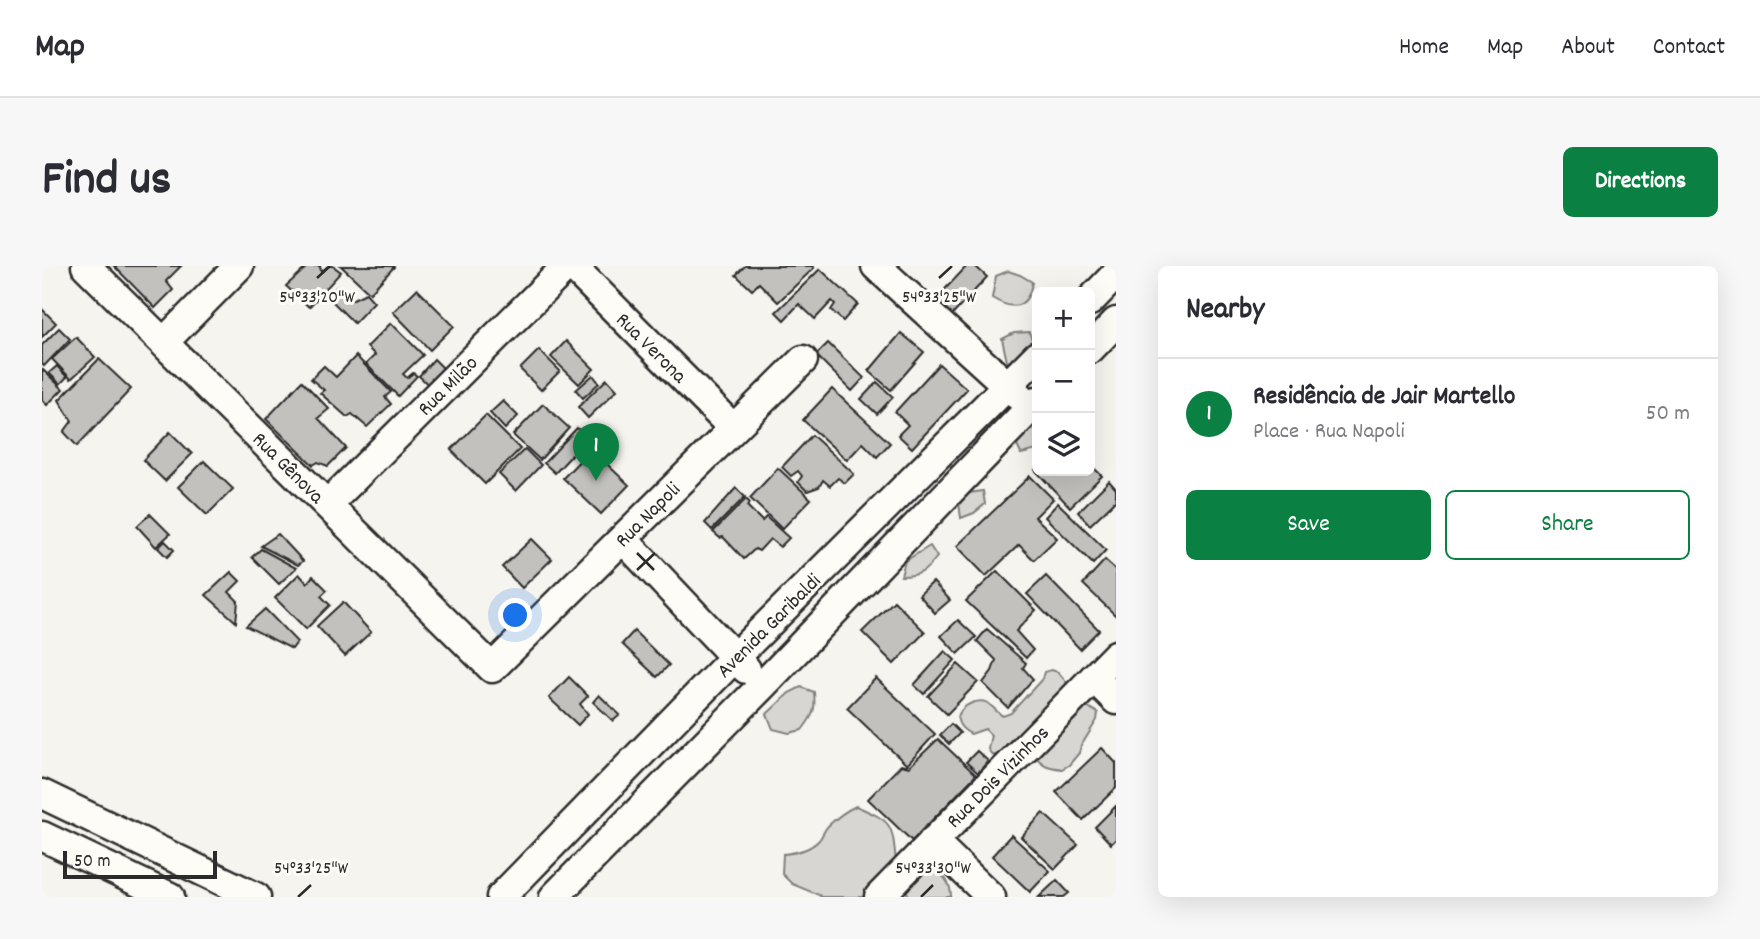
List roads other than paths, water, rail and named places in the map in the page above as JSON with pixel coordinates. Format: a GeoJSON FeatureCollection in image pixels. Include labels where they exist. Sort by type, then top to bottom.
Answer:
{"type":"FeatureCollection","features":[{"type":"Feature","properties":{"kind":"street","name":"Rua Gênova"},"geometry":{"type":"LineString","coordinates":[[86,266],[492,668]]}},
{"type":"Feature","properties":{"kind":"street"},"geometry":{"type":"LineString","coordinates":[[164,342],[239,266]]}},
{"type":"Feature","properties":{"kind":"street","name":"Rua Verona"},"geometry":{"type":"LineString","coordinates":[[569,266],[733,428]]}},
{"type":"Feature","properties":{"kind":"street","name":"Rua Milão"},"geometry":{"type":"LineString","coordinates":[[327,504],[569,266]]}},
{"type":"Feature","properties":{"kind":"street"},"geometry":{"type":"LineString","coordinates":[[876,266],[1008,386],[1032,403]]}},
{"type":"Feature","properties":{"kind":"street"},"geometry":{"type":"LineString","coordinates":[[1095,296],[1116,274]]}},
{"type":"Feature","properties":{"kind":"street"},"geometry":{"type":"LineString","coordinates":[[1095,343],[1116,322]]}},
{"type":"Feature","properties":{"kind":"street","name":"Rua Napoli"},"geometry":{"type":"LineString","coordinates":[[492,668],[803,360]]}},
{"type":"Feature","properties":{"kind":"street","name":"Avenida Garibaldi"},"geometry":{"type":"LineString","coordinates":[[501,897],[734,658],[1032,361]]}},
{"type":"Feature","properties":{"kind":"street","name":"Avenida Garibaldi"},"geometry":{"type":"LineString","coordinates":[[554,897],[1032,406]]}},
{"type":"Feature","properties":{"kind":"street"},"geometry":{"type":"LineString","coordinates":[[970,423],[993,446]]}},
{"type":"Feature","properties":{"kind":"street"},"geometry":{"type":"LineString","coordinates":[[623,539],[734,658],[763,685]]}},
{"type":"Feature","properties":{"kind":"street","name":"Rua Dois Vizinhos"},"geometry":{"type":"LineString","coordinates":[[879,897],[1116,656]]}},
{"type":"Feature","properties":{"kind":"street"},"geometry":{"type":"LineString","coordinates":[[1094,678],[1116,700]]}},
{"type":"Feature","properties":{"kind":"street"},"geometry":{"type":"LineString","coordinates":[[42,794],[256,897]]}},
{"type":"Feature","properties":{"kind":"street"},"geometry":{"type":"LineString","coordinates":[[42,836],[165,896]]}},
{"type":"Feature","properties":{"kind":"street"},"geometry":{"type":"LineString","coordinates":[[933,841],[991,897]]}},
{"type":"Feature","properties":{"kind":"place","name":"Residência de Jair Martello"},"geometry":{"type":"Point","coordinates":[596,481]}}]}
